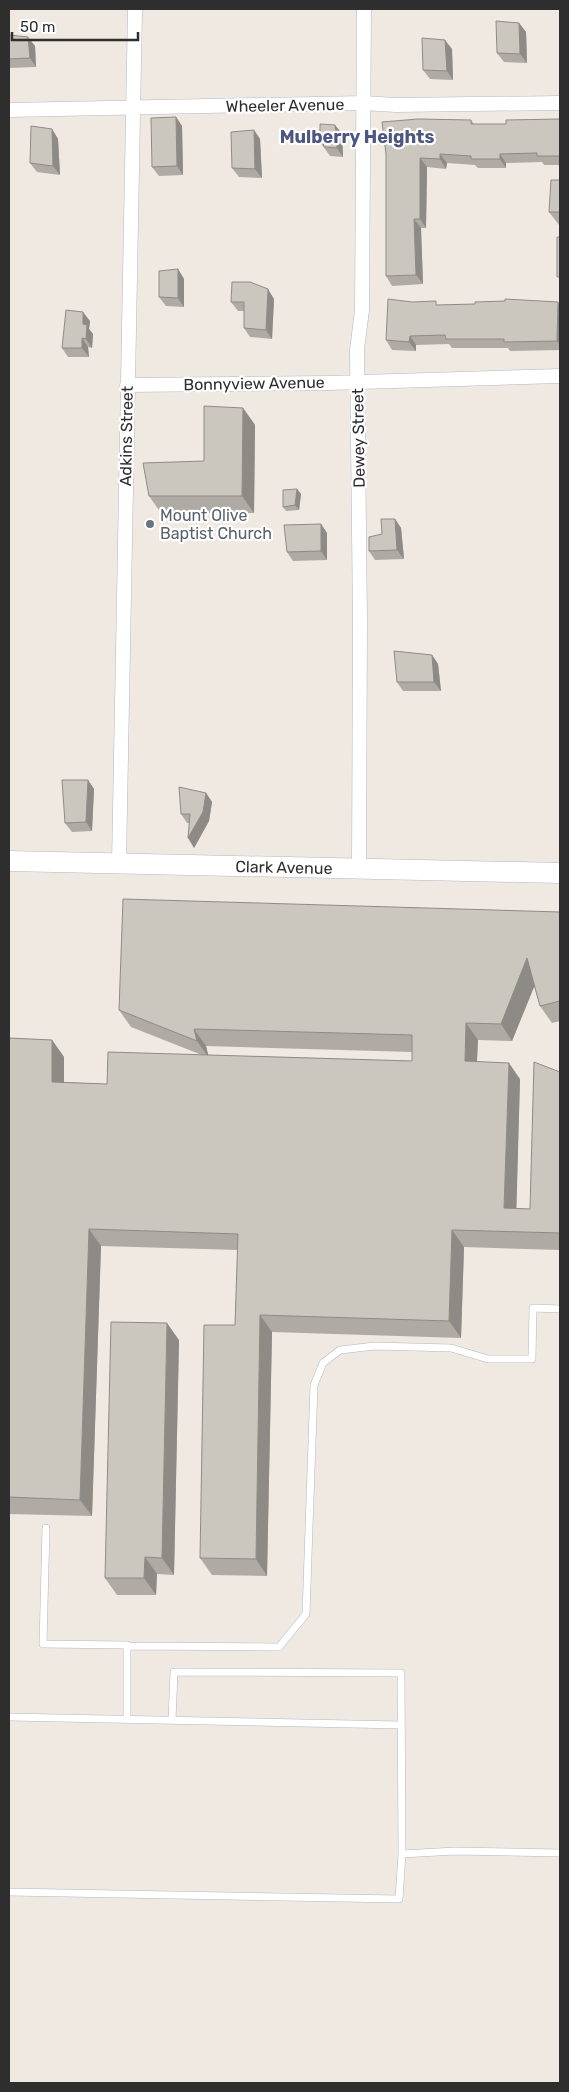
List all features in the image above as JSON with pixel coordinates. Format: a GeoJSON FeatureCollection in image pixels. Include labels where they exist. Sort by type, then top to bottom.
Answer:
{"type":"FeatureCollection","features":[{"type":"Feature","properties":{"kind":"street","name":"Adkins Street"},"geometry":{"type":"LineString","coordinates":[[119,863],[135,9]]}},
{"type":"Feature","properties":{"kind":"street","name":"Dewey Street"},"geometry":{"type":"LineString","coordinates":[[359,868],[360,621],[357,350],[362,301],[364,9]]}},
{"type":"Feature","properties":{"kind":"street","name":"Wheeler Avenue"},"geometry":{"type":"LineString","coordinates":[[9,110],[363,103],[396,105],[560,103]]}},
{"type":"Feature","properties":{"kind":"street","name":"Bonnyview Avenue"},"geometry":{"type":"LineString","coordinates":[[127,385],[357,382],[560,376]]}},
{"type":"Feature","properties":{"kind":"street","name":"Clark Avenue"},"geometry":{"type":"LineString","coordinates":[[9,861],[560,873]]}},
{"type":"Feature","properties":{"kind":"lane"},"geometry":{"type":"LineString","coordinates":[[46,1528],[43,1644],[279,1647],[306,1614],[314,1385],[324,1363],[340,1350],[375,1346],[451,1348],[488,1359],[532,1359],[533,1308],[560,1309]]}},
{"type":"Feature","properties":{"kind":"lane"},"geometry":{"type":"LineString","coordinates":[[126,1646],[127,1719]]}},
{"type":"Feature","properties":{"kind":"lane"},"geometry":{"type":"LineString","coordinates":[[9,1892],[399,1899],[402,1854],[401,1673],[174,1672],[172,1720]]}},
{"type":"Feature","properties":{"kind":"lane"},"geometry":{"type":"LineString","coordinates":[[9,1717],[401,1725]]}},
{"type":"Feature","properties":{"kind":"lane"},"geometry":{"type":"LineString","coordinates":[[402,1854],[454,1851],[560,1853]]}},
{"type":"Feature","properties":{"kind":"building"},"geometry":{"type":"Polygon","coordinates":[[[496,21],[519,23],[520,54],[497,53],[496,21]]]}},
{"type":"Feature","properties":{"kind":"building"},"geometry":{"type":"Polygon","coordinates":[[[9,35],[28,37],[30,58],[9,59],[9,35]]]}},
{"type":"Feature","properties":{"kind":"building"},"geometry":{"type":"Polygon","coordinates":[[[422,38],[445,40],[447,71],[423,70],[422,38]]]}},
{"type":"Feature","properties":{"kind":"building"},"geometry":{"type":"Polygon","coordinates":[[[176,117],[177,166],[152,167],[151,118],[176,117]]]}},
{"type":"Feature","properties":{"kind":"building"},"geometry":{"type":"Polygon","coordinates":[[[418,119],[471,120],[471,124],[506,124],[506,120],[560,119],[560,156],[537,156],[537,153],[500,154],[500,159],[471,159],[471,156],[440,154],[440,159],[420,158],[420,219],[414,219],[416,275],[386,276],[386,154],[382,122],[418,119]]]}},
{"type":"Feature","properties":{"kind":"building"},"geometry":{"type":"Polygon","coordinates":[[[320,124],[335,125],[337,148],[324,147],[323,142],[320,142],[320,124]]]}},
{"type":"Feature","properties":{"kind":"building"},"geometry":{"type":"Polygon","coordinates":[[[31,126],[52,129],[53,166],[30,163],[31,126]]]}},
{"type":"Feature","properties":{"kind":"building"},"geometry":{"type":"Polygon","coordinates":[[[254,130],[255,169],[232,168],[231,132],[254,130]]]}},
{"type":"Feature","properties":{"kind":"building"},"geometry":{"type":"Polygon","coordinates":[[[551,180],[560,180],[560,212],[549,212],[551,180]]]}},
{"type":"Feature","properties":{"kind":"building"},"geometry":{"type":"Polygon","coordinates":[[[557,237],[560,237],[560,277],[557,277],[557,237]]]}},
{"type":"Feature","properties":{"kind":"building"},"geometry":{"type":"Polygon","coordinates":[[[178,269],[178,298],[159,297],[159,271],[178,269]]]}},
{"type":"Feature","properties":{"kind":"building"},"geometry":{"type":"Polygon","coordinates":[[[232,282],[250,282],[268,289],[266,330],[244,328],[244,302],[231,302],[232,282]]]}},
{"type":"Feature","properties":{"kind":"building"},"geometry":{"type":"Polygon","coordinates":[[[388,299],[412,302],[436,301],[436,305],[475,304],[475,302],[505,301],[505,299],[558,302],[557,341],[504,342],[504,339],[446,339],[445,335],[410,336],[409,342],[386,340],[388,299]]]}},
{"type":"Feature","properties":{"kind":"building"},"geometry":{"type":"Polygon","coordinates":[[[66,310],[83,312],[83,324],[87,325],[86,339],[82,338],[82,348],[62,348],[66,310]]]}},
{"type":"Feature","properties":{"kind":"building"},"geometry":{"type":"Polygon","coordinates":[[[204,406],[243,408],[242,496],[149,496],[143,463],[204,461],[204,406]]]}},
{"type":"Feature","properties":{"kind":"building"},"geometry":{"type":"Polygon","coordinates":[[[297,489],[295,505],[283,507],[283,490],[297,489]]]}},
{"type":"Feature","properties":{"kind":"building"},"geometry":{"type":"Polygon","coordinates":[[[381,519],[395,519],[397,550],[369,551],[369,537],[382,534],[381,519]]]}},
{"type":"Feature","properties":{"kind":"building"},"geometry":{"type":"Polygon","coordinates":[[[321,524],[321,551],[287,552],[284,525],[321,524]]]}},
{"type":"Feature","properties":{"kind":"building"},"geometry":{"type":"Polygon","coordinates":[[[394,651],[432,655],[434,682],[397,682],[394,651]]]}},
{"type":"Feature","properties":{"kind":"building"},"geometry":{"type":"Polygon","coordinates":[[[62,780],[88,780],[86,822],[65,823],[62,780]]]}},
{"type":"Feature","properties":{"kind":"building"},"geometry":{"type":"Polygon","coordinates":[[[179,787],[206,793],[203,812],[188,838],[190,814],[181,814],[179,787]]]}},
{"type":"Feature","properties":{"kind":"building"},"geometry":{"type":"Polygon","coordinates":[[[123,899],[560,912],[560,1001],[540,1006],[527,958],[501,1024],[466,1023],[465,1061],[509,1063],[504,1208],[530,1209],[534,1062],[560,1072],[560,1233],[452,1230],[449,1321],[260,1315],[256,1559],[200,1558],[204,1325],[235,1325],[238,1234],[89,1229],[80,1500],[9,1497],[9,1038],[52,1040],[52,1082],[107,1084],[108,1052],[412,1061],[412,1035],[194,1029],[197,1041],[119,1010],[123,899]]]}},
{"type":"Feature","properties":{"kind":"building"},"geometry":{"type":"Polygon","coordinates":[[[111,1322],[167,1323],[162,1558],[145,1557],[144,1578],[105,1578],[111,1322]]]}},
{"type":"Feature","properties":{"kind":"place","name":"Mount Olive Baptist Church"},"geometry":{"type":"Point","coordinates":[150,524]}},
{"type":"Feature","properties":{"kind":"district","name":"Mulberry Heights"},"geometry":{"type":"Point","coordinates":[357,137]}}]}
